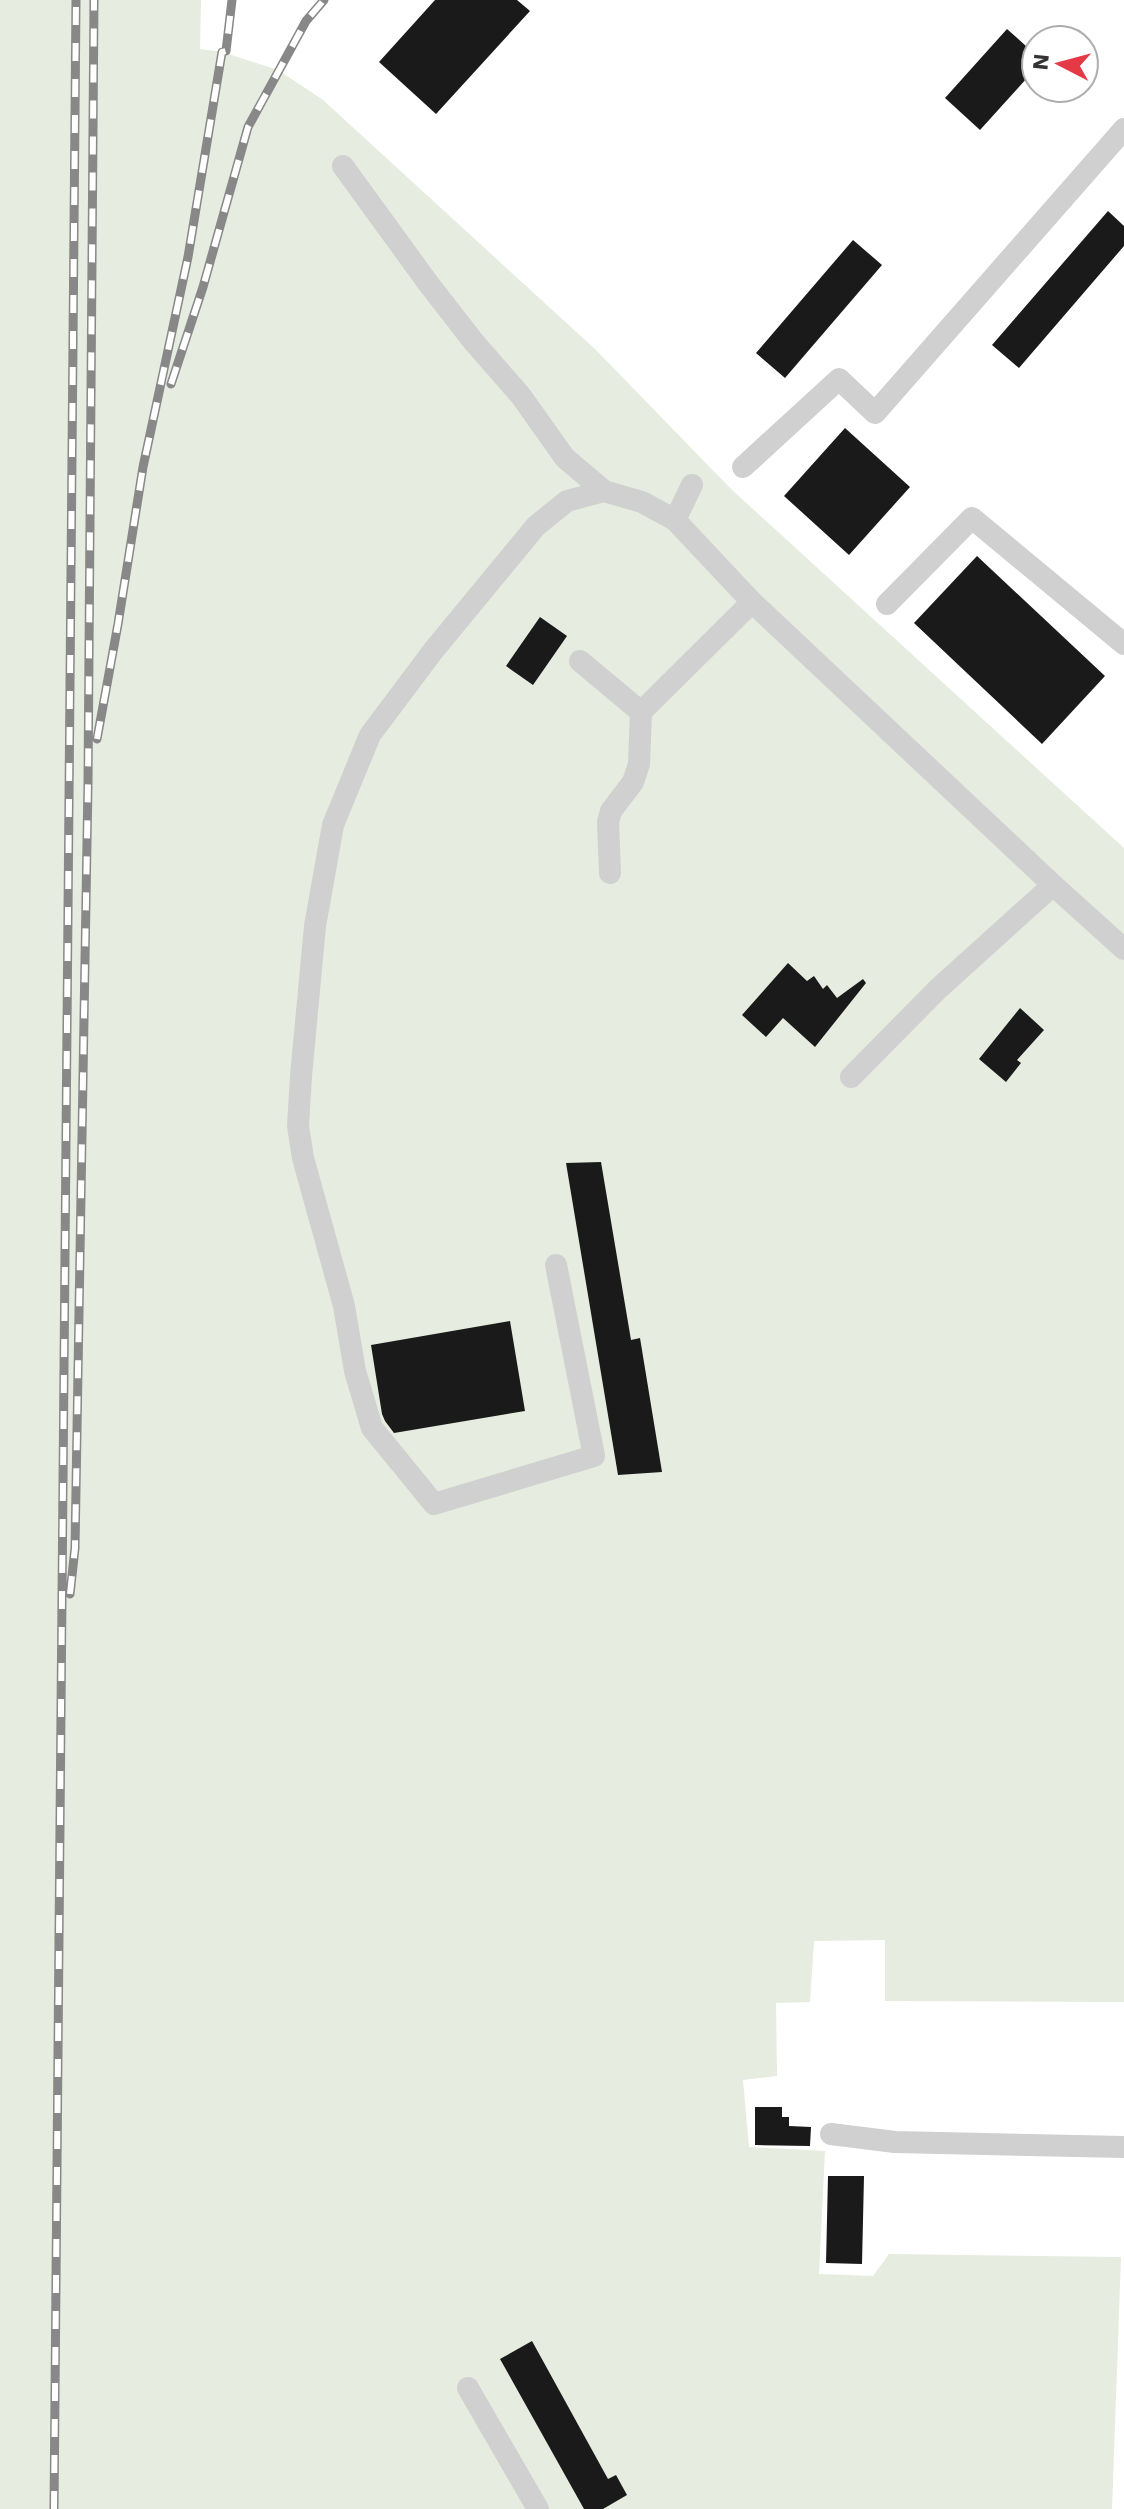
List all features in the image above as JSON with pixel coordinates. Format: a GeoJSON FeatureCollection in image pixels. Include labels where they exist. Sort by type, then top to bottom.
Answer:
{"type":"FeatureCollection","features":[{"type":"Feature","properties":{"kind":"street"},"geometry":{"type":"LineString","coordinates":[[743,467],[839,379],[875,413],[1124,129]]}},
{"type":"Feature","properties":{"kind":"street"},"geometry":{"type":"LineString","coordinates":[[343,166],[428,283],[521,396],[565,458],[604,491],[642,502],[675,520],[752,602],[1124,949]]}},
{"type":"Feature","properties":{"kind":"street"},"geometry":{"type":"LineString","coordinates":[[675,520],[692,485]]}},
{"type":"Feature","properties":{"kind":"street"},"geometry":{"type":"LineString","coordinates":[[556,1265],[594,1456],[434,1504],[372,1428],[355,1371],[344,1306],[303,1158],[298,1126],[315,926],[333,825],[370,735],[433,651],[536,526],[567,501],[604,491]]}},
{"type":"Feature","properties":{"kind":"street"},"geometry":{"type":"LineString","coordinates":[[887,604],[972,518],[1124,644]]}},
{"type":"Feature","properties":{"kind":"street"},"geometry":{"type":"LineString","coordinates":[[610,873],[608,822],[611,811],[633,782],[639,764],[641,712],[752,602]]}},
{"type":"Feature","properties":{"kind":"street"},"geometry":{"type":"LineString","coordinates":[[580,661],[641,712]]}},
{"type":"Feature","properties":{"kind":"street"},"geometry":{"type":"LineString","coordinates":[[851,1077],[938,989],[1053,885]]}},
{"type":"Feature","properties":{"kind":"street"},"geometry":{"type":"LineString","coordinates":[[831,2134],[895,2142],[1124,2147]]}},
{"type":"Feature","properties":{"kind":"street"},"geometry":{"type":"LineString","coordinates":[[468,2388],[538,2509]]}},
{"type":"Feature","properties":{"kind":"shaded area"},"geometry":{"type":"Polygon","coordinates":[[[0,0],[201,0],[200,49],[222,52],[278,70],[323,100],[596,350],[731,489],[1124,848],[1124,2002],[885,2001],[885,1940],[814,1941],[810,2002],[776,2003],[777,2076],[743,2080],[749,2147],[825,2151],[819,2274],[873,2276],[889,2254],[1121,2257],[1112,2509],[0,2509],[0,0]]]}},
{"type":"Feature","properties":{"kind":"building"},"geometry":{"type":"Polygon","coordinates":[[[435,0],[517,0],[530,11],[436,114],[379,62],[435,0]]]}},
{"type":"Feature","properties":{"kind":"building"},"geometry":{"type":"Polygon","coordinates":[[[1007,29],[1020,41],[1020,86],[980,130],[945,98],[1007,29]]]}},
{"type":"Feature","properties":{"kind":"building"},"geometry":{"type":"Polygon","coordinates":[[[1108,211],[1124,226],[1124,246],[1019,368],[992,345],[1108,211]]]}},
{"type":"Feature","properties":{"kind":"building"},"geometry":{"type":"Polygon","coordinates":[[[853,240],[882,265],[785,378],[756,353],[853,240]]]}},
{"type":"Feature","properties":{"kind":"building"},"geometry":{"type":"Polygon","coordinates":[[[845,428],[910,487],[849,555],[784,496],[845,428]]]}},
{"type":"Feature","properties":{"kind":"building"},"geometry":{"type":"Polygon","coordinates":[[[977,556],[1105,676],[1042,744],[914,623],[977,556]]]}},
{"type":"Feature","properties":{"kind":"building"},"geometry":{"type":"Polygon","coordinates":[[[540,617],[567,636],[533,685],[506,666],[540,617]]]}},
{"type":"Feature","properties":{"kind":"building"},"geometry":{"type":"Polygon","coordinates":[[[788,963],[807,981],[814,976],[823,989],[827,985],[837,998],[863,979],[866,983],[815,1047],[783,1018],[766,1037],[742,1015],[788,963]]]}},
{"type":"Feature","properties":{"kind":"building"},"geometry":{"type":"Polygon","coordinates":[[[1020,1008],[1044,1030],[1017,1060],[1021,1063],[1006,1082],[979,1059],[1020,1008]]]}},
{"type":"Feature","properties":{"kind":"building"},"geometry":{"type":"Polygon","coordinates":[[[601,1162],[631,1340],[640,1338],[662,1472],[618,1475],[566,1163],[601,1162]]]}},
{"type":"Feature","properties":{"kind":"building"},"geometry":{"type":"Polygon","coordinates":[[[510,1321],[525,1411],[394,1433],[382,1414],[371,1345],[510,1321]]]}},
{"type":"Feature","properties":{"kind":"building"},"geometry":{"type":"Polygon","coordinates":[[[755,2107],[782,2107],[782,2117],[789,2117],[789,2126],[811,2127],[810,2146],[755,2145],[755,2107]]]}},
{"type":"Feature","properties":{"kind":"building"},"geometry":{"type":"Polygon","coordinates":[[[828,2176],[864,2176],[862,2264],[826,2263],[828,2176]]]}},
{"type":"Feature","properties":{"kind":"building"},"geometry":{"type":"Polygon","coordinates":[[[532,2341],[608,2479],[616,2475],[627,2495],[603,2509],[584,2509],[500,2359],[532,2341]]]}},
{"type":"Feature","properties":{"kind":"railway"},"geometry":{"type":"LineString","coordinates":[[54,2509],[76,0]]}},
{"type":"Feature","properties":{"kind":"railway"},"geometry":{"type":"LineString","coordinates":[[70,1594],[75,1548],[88,783],[94,0]]}},
{"type":"Feature","properties":{"kind":"railway"},"geometry":{"type":"LineString","coordinates":[[97,739],[143,467],[188,257],[222,52],[226,51],[232,0]]}},
{"type":"Feature","properties":{"kind":"railway"},"geometry":{"type":"LineString","coordinates":[[171,384],[203,287],[248,127],[306,21],[324,0]]}}]}
